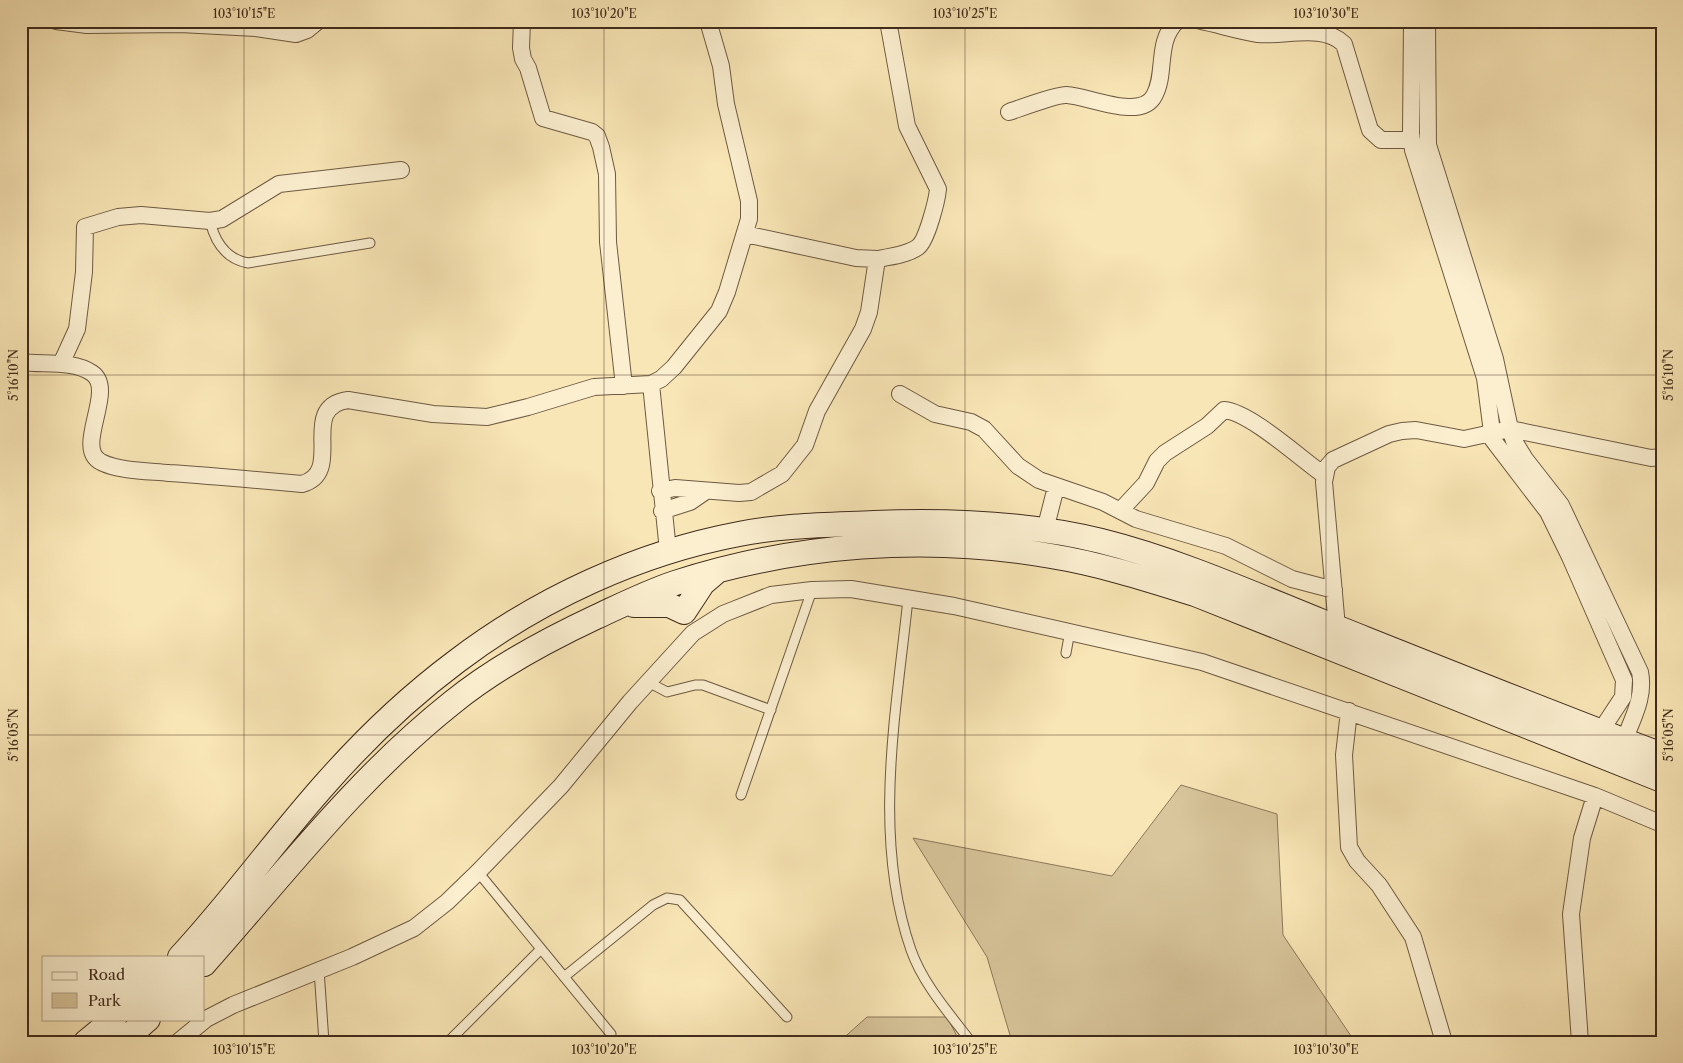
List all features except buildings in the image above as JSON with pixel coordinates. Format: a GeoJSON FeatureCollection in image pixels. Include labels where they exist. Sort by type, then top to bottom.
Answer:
{"type":"FeatureCollection","features":[{"type":"Feature","properties":{"kind":"main road"},"geometry":{"type":"LineString","coordinates":[[181,956],[215,919],[328,780],[393,715],[455,663],[502,629],[566,593],[668,551],[741,534],[800,526],[920,521],[975,523],[1045,530],[1102,541],[1214,579],[1662,755]]}},
{"type":"Feature","properties":{"kind":"main road"},"geometry":{"type":"LineString","coordinates":[[205,963],[323,824],[396,750],[454,700],[514,660],[571,629],[621,606],[672,584],[792,554],[840,548],[925,544],[1007,549],[1100,566],[1195,594],[1662,780]]}},
{"type":"Feature","properties":{"kind":"main road"},"geometry":{"type":"LineString","coordinates":[[621,606],[669,605],[688,623],[703,583],[716,572]]}},
{"type":"Feature","properties":{"kind":"main road"},"geometry":{"type":"LineString","coordinates":[[598,579],[616,582],[644,578],[672,584]]}},
{"type":"Feature","properties":{"kind":"main road"},"geometry":{"type":"LineString","coordinates":[[86,1042],[113,1020]]}},
{"type":"Feature","properties":{"kind":"main road"},"geometry":{"type":"LineString","coordinates":[[122,1042],[147,1020]]}},
{"type":"Feature","properties":{"kind":"street"},"geometry":{"type":"LineString","coordinates":[[56,21],[88,25],[218,26],[296,34],[307,30],[318,21]]}},
{"type":"Feature","properties":{"kind":"street"},"geometry":{"type":"LineString","coordinates":[[522,21],[521,48],[523,59],[528,68],[542,118],[592,132],[601,147],[607,174],[608,242],[624,386]]}},
{"type":"Feature","properties":{"kind":"street"},"geometry":{"type":"LineString","coordinates":[[21,362],[62,364],[91,372],[100,383],[92,442],[94,457],[101,462],[134,470],[302,484],[311,481],[320,472],[325,413],[329,406],[336,402],[348,400],[455,416],[488,417],[594,387],[651,384],[661,379],[674,368],[719,311],[727,292],[745,234],[749,201],[726,104],[721,66],[708,21]]}},
{"type":"Feature","properties":{"kind":"street"},"geometry":{"type":"LineString","coordinates":[[745,234],[856,258],[877,259],[919,246],[937,200],[936,181],[916,148],[907,126],[888,21]]}},
{"type":"Feature","properties":{"kind":"street"},"geometry":{"type":"LineString","coordinates":[[1009,112],[1067,95],[1102,104],[1140,106],[1149,103],[1156,94],[1166,33],[1177,21]]}},
{"type":"Feature","properties":{"kind":"street"},"geometry":{"type":"LineString","coordinates":[[1202,21],[1259,34],[1324,33],[1337,37],[1344,44],[1370,130],[1381,140],[1412,140]]}},
{"type":"Feature","properties":{"kind":"street"},"geometry":{"type":"LineString","coordinates":[[1412,21],[1412,140],[1483,370],[1491,432],[1499,449],[1548,512],[1624,680],[1623,697],[1600,732]]}},
{"type":"Feature","properties":{"kind":"street"},"geometry":{"type":"LineString","coordinates":[[1427,21],[1428,145],[1494,359],[1510,429],[1514,441],[1526,459],[1561,505],[1640,672],[1642,684],[1641,700],[1624,741]]}},
{"type":"Feature","properties":{"kind":"street"},"geometry":{"type":"LineString","coordinates":[[62,364],[78,321],[84,272],[85,227],[118,217],[141,215],[210,221],[222,219],[279,184],[401,170]]}},
{"type":"Feature","properties":{"kind":"street"},"geometry":{"type":"LineString","coordinates":[[660,491],[675,488],[751,492],[782,474],[805,445],[817,411],[863,329],[868,312],[877,259]]}},
{"type":"Feature","properties":{"kind":"street"},"geometry":{"type":"LineString","coordinates":[[651,384],[662,511],[668,551]]}},
{"type":"Feature","properties":{"kind":"street"},"geometry":{"type":"LineString","coordinates":[[900,394],[935,414],[971,422],[984,429],[1018,466],[1040,480],[1102,502],[1136,519],[1226,546],[1292,579],[1334,590]]}},
{"type":"Feature","properties":{"kind":"street"},"geometry":{"type":"LineString","coordinates":[[1120,511],[1146,483],[1157,461],[1165,453],[1207,426],[1224,410],[1246,418],[1324,475]]}},
{"type":"Feature","properties":{"kind":"street"},"geometry":{"type":"LineString","coordinates":[[1337,627],[1324,475],[1327,467],[1334,460],[1389,434],[1416,430],[1464,440],[1491,432],[1510,429],[1651,458],[1662,457]]}},
{"type":"Feature","properties":{"kind":"street"},"geometry":{"type":"LineString","coordinates":[[1045,530],[1056,487]]}},
{"type":"Feature","properties":{"kind":"street"},"geometry":{"type":"LineString","coordinates":[[662,511],[690,502],[706,490]]}},
{"type":"Feature","properties":{"kind":"street"},"geometry":{"type":"LineString","coordinates":[[672,584],[688,623]]}},
{"type":"Feature","properties":{"kind":"street"},"geometry":{"type":"LineString","coordinates":[[205,1020],[233,1005],[414,928],[447,902],[561,786],[648,682],[688,623],[723,614],[771,595],[812,590],[851,589],[1070,631],[1202,662],[1594,796],[1662,824]]}},
{"type":"Feature","properties":{"kind":"street"},"geometry":{"type":"LineString","coordinates":[[1349,711],[1344,755],[1349,847],[1357,861],[1379,885],[1413,937],[1444,1042]]}},
{"type":"Feature","properties":{"kind":"street"},"geometry":{"type":"LineString","coordinates":[[1580,1042],[1571,914],[1582,838],[1594,796]]}},
{"type":"Feature","properties":{"kind":"street"},"geometry":{"type":"LineString","coordinates":[[178,1042],[205,1020]]}},
{"type":"Feature","properties":{"kind":"lane"},"geometry":{"type":"LineString","coordinates":[[210,221],[213,233],[222,248],[239,261],[248,262],[370,243]]}},
{"type":"Feature","properties":{"kind":"lane"},"geometry":{"type":"LineString","coordinates":[[741,795],[812,590]]}},
{"type":"Feature","properties":{"kind":"lane"},"geometry":{"type":"LineString","coordinates":[[908,599],[889,784],[890,830],[899,909],[911,951],[933,992],[971,1042]]}},
{"type":"Feature","properties":{"kind":"lane"},"geometry":{"type":"LineString","coordinates":[[1066,653],[1070,631]]}},
{"type":"Feature","properties":{"kind":"lane"},"geometry":{"type":"LineString","coordinates":[[648,682],[667,692],[695,685],[703,685],[771,710]]}},
{"type":"Feature","properties":{"kind":"lane"},"geometry":{"type":"LineString","coordinates":[[478,872],[611,1034]]}},
{"type":"Feature","properties":{"kind":"lane"},"geometry":{"type":"LineString","coordinates":[[564,977],[653,905],[668,898],[680,900],[787,1017]]}},
{"type":"Feature","properties":{"kind":"lane"},"geometry":{"type":"LineString","coordinates":[[448,1042],[541,949]]}},
{"type":"Feature","properties":{"kind":"lane"},"geometry":{"type":"LineString","coordinates":[[319,970],[324,1042]]}},
{"type":"Feature","properties":{"kind":"green space"},"geometry":{"type":"Polygon","coordinates":[[[1181,785],[1277,814],[1283,935],[1355,1042],[1012,1042],[987,957],[913,838],[1112,876],[1181,785]]]}},
{"type":"Feature","properties":{"kind":"green space"},"geometry":{"type":"Polygon","coordinates":[[[867,1017],[947,1017],[960,1042],[839,1042],[867,1017]]]}}]}
